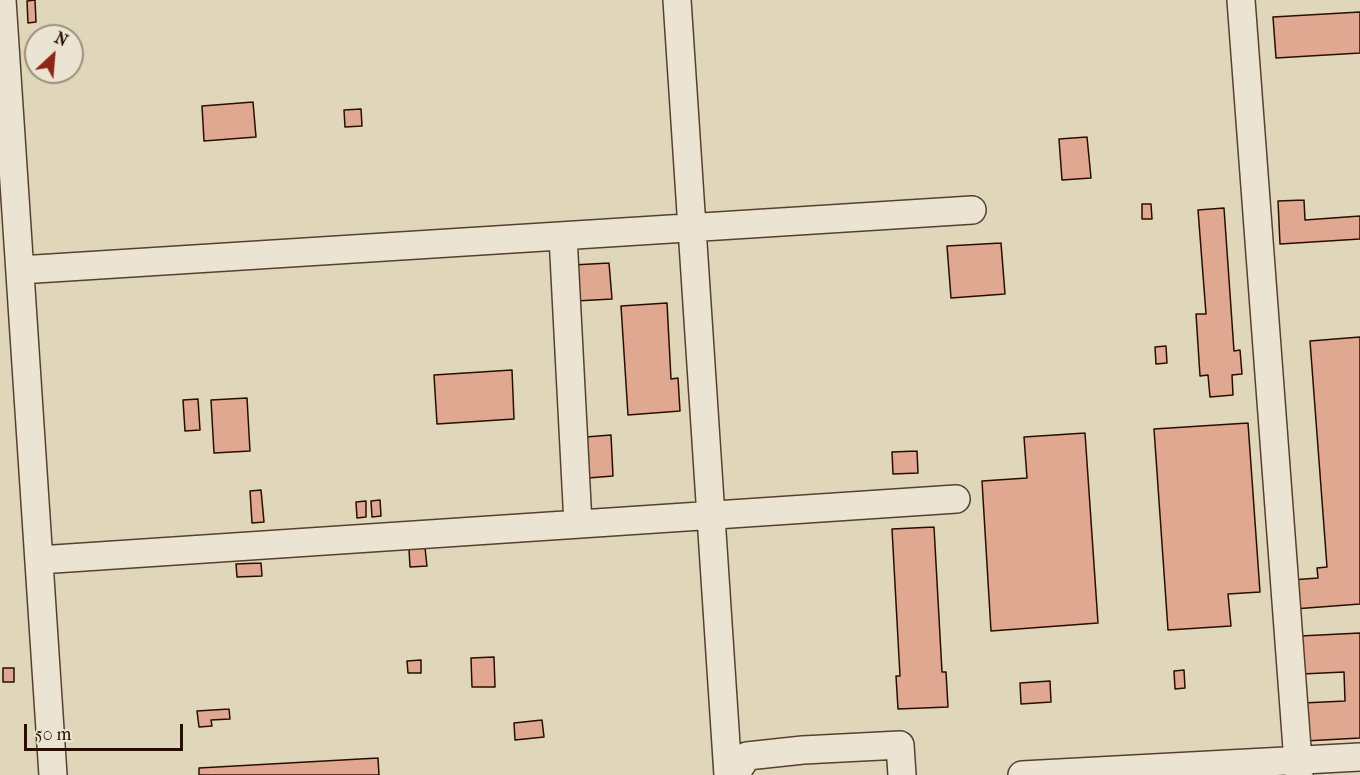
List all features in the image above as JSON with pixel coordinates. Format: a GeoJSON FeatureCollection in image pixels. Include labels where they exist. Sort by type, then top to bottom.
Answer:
{"type":"FeatureCollection","features":[{"type":"Feature","properties":{"kind":"lane"},"geometry":{"type":"LineString","coordinates":[[2,0],[6,146],[20,270],[53,775]]}},
{"type":"Feature","properties":{"kind":"lane"},"geometry":{"type":"LineString","coordinates":[[677,0],[728,775]]}},
{"type":"Feature","properties":{"kind":"lane"},"geometry":{"type":"LineString","coordinates":[[1241,0],[1299,768]]}},
{"type":"Feature","properties":{"kind":"lane"},"geometry":{"type":"LineString","coordinates":[[20,270],[972,210]]}},
{"type":"Feature","properties":{"kind":"lane"},"geometry":{"type":"LineString","coordinates":[[563,236],[578,524]]}},
{"type":"Feature","properties":{"kind":"lane"},"geometry":{"type":"LineString","coordinates":[[39,560],[956,499]]}},
{"type":"Feature","properties":{"kind":"lane"},"geometry":{"type":"LineString","coordinates":[[735,775],[747,756],[803,750],[900,745],[902,775]]}},
{"type":"Feature","properties":{"kind":"lane"},"geometry":{"type":"LineString","coordinates":[[1022,775],[1299,768],[1360,757]]}},
{"type":"Feature","properties":{"kind":"building"},"geometry":{"type":"Polygon","coordinates":[[[35,0],[36,22],[28,23],[27,1],[35,0]]]}},
{"type":"Feature","properties":{"kind":"building"},"geometry":{"type":"Polygon","coordinates":[[[1360,12],[1360,53],[1276,58],[1273,17],[1360,12]]]}},
{"type":"Feature","properties":{"kind":"building"},"geometry":{"type":"Polygon","coordinates":[[[253,102],[256,137],[204,141],[202,106],[253,102]]]}},
{"type":"Feature","properties":{"kind":"building"},"geometry":{"type":"Polygon","coordinates":[[[361,109],[362,126],[345,127],[344,110],[361,109]]]}},
{"type":"Feature","properties":{"kind":"building"},"geometry":{"type":"Polygon","coordinates":[[[1087,137],[1091,178],[1062,180],[1059,139],[1087,137]]]}},
{"type":"Feature","properties":{"kind":"building"},"geometry":{"type":"Polygon","coordinates":[[[1304,200],[1305,220],[1360,216],[1360,239],[1280,244],[1278,201],[1304,200]]]}},
{"type":"Feature","properties":{"kind":"building"},"geometry":{"type":"Polygon","coordinates":[[[1142,204],[1151,204],[1152,219],[1142,219],[1142,204]]]}},
{"type":"Feature","properties":{"kind":"building"},"geometry":{"type":"Polygon","coordinates":[[[1224,208],[1234,351],[1240,350],[1242,374],[1232,375],[1233,395],[1210,397],[1208,375],[1200,376],[1196,314],[1206,314],[1198,210],[1224,208]]]}},
{"type":"Feature","properties":{"kind":"building"},"geometry":{"type":"Polygon","coordinates":[[[1001,243],[1005,294],[951,298],[947,246],[1001,243]]]}},
{"type":"Feature","properties":{"kind":"building"},"geometry":{"type":"Polygon","coordinates":[[[609,263],[612,299],[576,301],[573,265],[609,263]]]}},
{"type":"Feature","properties":{"kind":"building"},"geometry":{"type":"Polygon","coordinates":[[[667,303],[671,379],[678,378],[680,411],[628,415],[621,306],[667,303]]]}},
{"type":"Feature","properties":{"kind":"building"},"geometry":{"type":"Polygon","coordinates":[[[1360,337],[1360,604],[1294,609],[1291,580],[1318,578],[1317,568],[1327,567],[1310,341],[1360,337]]]}},
{"type":"Feature","properties":{"kind":"building"},"geometry":{"type":"Polygon","coordinates":[[[1166,346],[1167,363],[1156,364],[1155,347],[1166,346]]]}},
{"type":"Feature","properties":{"kind":"building"},"geometry":{"type":"Polygon","coordinates":[[[512,370],[514,419],[437,424],[434,375],[512,370]]]}},
{"type":"Feature","properties":{"kind":"building"},"geometry":{"type":"Polygon","coordinates":[[[247,398],[250,451],[214,453],[211,400],[247,398]]]}},
{"type":"Feature","properties":{"kind":"building"},"geometry":{"type":"Polygon","coordinates":[[[198,399],[200,430],[185,431],[183,400],[198,399]]]}},
{"type":"Feature","properties":{"kind":"building"},"geometry":{"type":"Polygon","coordinates":[[[1248,423],[1260,592],[1228,594],[1231,626],[1168,630],[1154,429],[1248,423]]]}},
{"type":"Feature","properties":{"kind":"building"},"geometry":{"type":"Polygon","coordinates":[[[1085,433],[1098,623],[991,631],[982,481],[1027,478],[1024,437],[1085,433]]]}},
{"type":"Feature","properties":{"kind":"building"},"geometry":{"type":"Polygon","coordinates":[[[611,435],[613,476],[588,478],[586,437],[611,435]]]}},
{"type":"Feature","properties":{"kind":"building"},"geometry":{"type":"Polygon","coordinates":[[[917,451],[918,473],[893,474],[892,452],[917,451]]]}},
{"type":"Feature","properties":{"kind":"building"},"geometry":{"type":"Polygon","coordinates":[[[261,490],[264,522],[252,523],[250,491],[261,490]]]}},
{"type":"Feature","properties":{"kind":"building"},"geometry":{"type":"Polygon","coordinates":[[[380,500],[381,516],[372,517],[371,501],[380,500]]]}},
{"type":"Feature","properties":{"kind":"building"},"geometry":{"type":"Polygon","coordinates":[[[366,501],[366,517],[357,518],[356,502],[366,501]]]}},
{"type":"Feature","properties":{"kind":"building"},"geometry":{"type":"Polygon","coordinates":[[[934,527],[942,672],[946,672],[948,707],[898,709],[896,676],[900,676],[892,529],[934,527]]]}},
{"type":"Feature","properties":{"kind":"building"},"geometry":{"type":"Polygon","coordinates":[[[425,548],[427,566],[410,567],[409,549],[425,548]]]}},
{"type":"Feature","properties":{"kind":"building"},"geometry":{"type":"Polygon","coordinates":[[[261,563],[262,576],[237,577],[236,564],[261,563]]]}},
{"type":"Feature","properties":{"kind":"building"},"geometry":{"type":"Polygon","coordinates":[[[1360,633],[1360,738],[1305,741],[1303,703],[1345,701],[1344,672],[1302,674],[1300,636],[1360,633]]]}},
{"type":"Feature","properties":{"kind":"building"},"geometry":{"type":"Polygon","coordinates":[[[494,657],[495,687],[472,687],[471,658],[494,657]]]}},
{"type":"Feature","properties":{"kind":"building"},"geometry":{"type":"Polygon","coordinates":[[[421,660],[421,673],[408,673],[407,661],[421,660]]]}},
{"type":"Feature","properties":{"kind":"building"},"geometry":{"type":"Polygon","coordinates":[[[3,668],[14,668],[14,682],[3,682],[3,668]]]}},
{"type":"Feature","properties":{"kind":"building"},"geometry":{"type":"Polygon","coordinates":[[[1184,670],[1185,688],[1175,689],[1174,671],[1184,670]]]}},
{"type":"Feature","properties":{"kind":"building"},"geometry":{"type":"Polygon","coordinates":[[[1050,681],[1051,702],[1021,704],[1020,683],[1050,681]]]}},
{"type":"Feature","properties":{"kind":"building"},"geometry":{"type":"Polygon","coordinates":[[[229,709],[230,719],[211,720],[212,726],[199,727],[197,711],[229,709]]]}},
{"type":"Feature","properties":{"kind":"building"},"geometry":{"type":"Polygon","coordinates":[[[542,720],[544,737],[515,740],[514,723],[542,720]]]}},
{"type":"Feature","properties":{"kind":"building"},"geometry":{"type":"Polygon","coordinates":[[[378,758],[379,775],[199,775],[199,768],[378,758]]]}}]}
